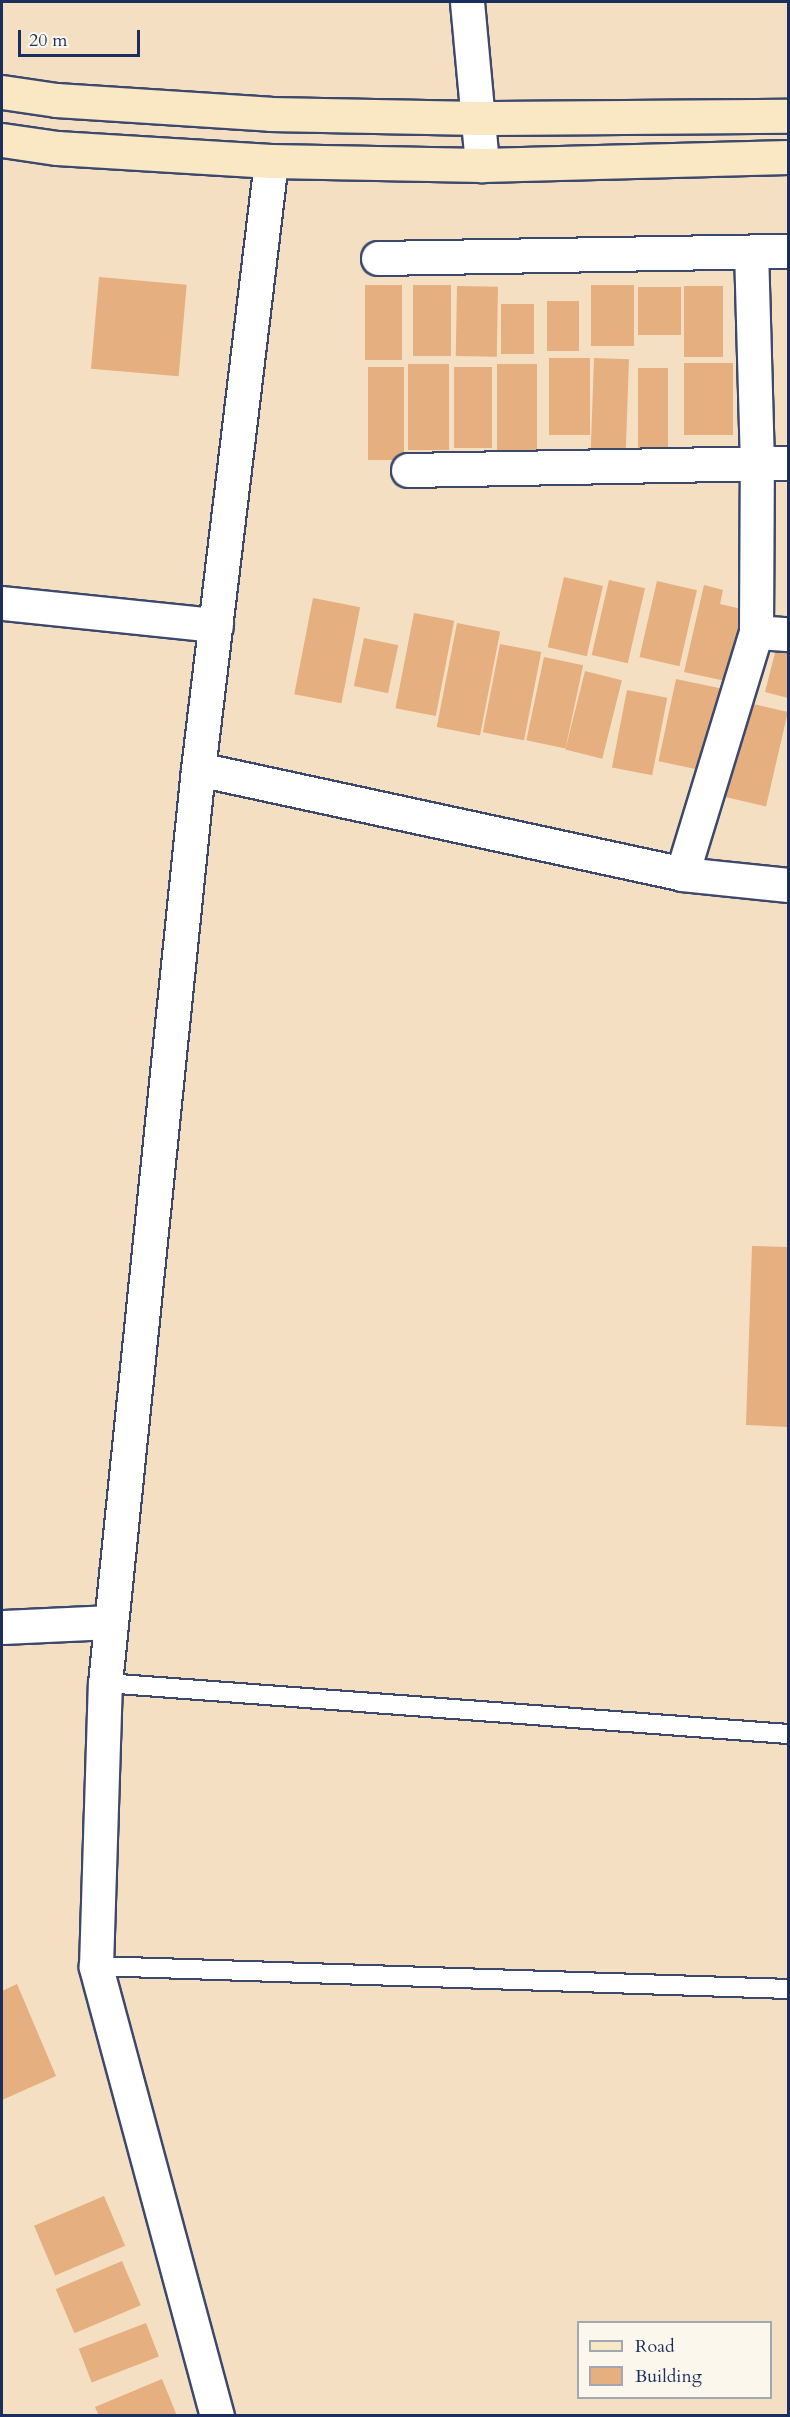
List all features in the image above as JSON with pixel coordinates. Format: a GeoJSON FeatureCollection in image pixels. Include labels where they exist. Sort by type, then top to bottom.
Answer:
{"type":"FeatureCollection","features":[{"type":"Feature","properties":{"kind":"main road"},"geometry":{"type":"LineString","coordinates":[[789,116],[478,118],[270,114],[13,94],[13,142],[271,160],[482,165],[789,157]]}},
{"type":"Feature","properties":{"kind":"street"},"geometry":{"type":"LineString","coordinates":[[467,2],[482,165]]}},
{"type":"Feature","properties":{"kind":"street"},"geometry":{"type":"LineString","coordinates":[[217,2415],[96,1966],[105,1683],[198,769],[271,160]]}},
{"type":"Feature","properties":{"kind":"street"},"geometry":{"type":"LineString","coordinates":[[378,258],[789,251]]}},
{"type":"Feature","properties":{"kind":"street"},"geometry":{"type":"LineString","coordinates":[[682,874],[756,632],[773,463],[751,252]]}},
{"type":"Feature","properties":{"kind":"street"},"geometry":{"type":"LineString","coordinates":[[408,470],[773,463]]}},
{"type":"Feature","properties":{"kind":"street"},"geometry":{"type":"LineString","coordinates":[[2,603],[216,625]]}},
{"type":"Feature","properties":{"kind":"street"},"geometry":{"type":"LineString","coordinates":[[756,632],[789,634]]}},
{"type":"Feature","properties":{"kind":"street"},"geometry":{"type":"LineString","coordinates":[[198,769],[682,874],[789,885]]}},
{"type":"Feature","properties":{"kind":"street"},"geometry":{"type":"LineString","coordinates":[[2,1627],[111,1622]]}},
{"type":"Feature","properties":{"kind":"lane"},"geometry":{"type":"LineString","coordinates":[[105,1683],[789,1734]]}},
{"type":"Feature","properties":{"kind":"lane"},"geometry":{"type":"LineString","coordinates":[[96,1966],[789,1989]]}},
{"type":"Feature","properties":{"kind":"building"},"geometry":{"type":"Polygon","coordinates":[[[99,277],[187,285],[179,376],[91,369],[99,277]]]}},
{"type":"Feature","properties":{"kind":"building"},"geometry":{"type":"Polygon","coordinates":[[[365,285],[402,285],[402,360],[365,360],[365,285]]]}},
{"type":"Feature","properties":{"kind":"building"},"geometry":{"type":"Polygon","coordinates":[[[413,285],[451,285],[451,356],[413,356],[413,285]]]}},
{"type":"Feature","properties":{"kind":"building"},"geometry":{"type":"Polygon","coordinates":[[[591,285],[634,285],[634,346],[591,346],[591,285]]]}},
{"type":"Feature","properties":{"kind":"building"},"geometry":{"type":"Polygon","coordinates":[[[457,286],[498,287],[497,357],[456,356],[457,286]]]}},
{"type":"Feature","properties":{"kind":"building"},"geometry":{"type":"Polygon","coordinates":[[[684,286],[723,286],[723,357],[684,357],[684,286]]]}},
{"type":"Feature","properties":{"kind":"building"},"geometry":{"type":"Polygon","coordinates":[[[638,287],[681,287],[681,335],[638,335],[638,287]]]}},
{"type":"Feature","properties":{"kind":"building"},"geometry":{"type":"Polygon","coordinates":[[[547,301],[579,301],[579,351],[547,351],[547,301]]]}},
{"type":"Feature","properties":{"kind":"building"},"geometry":{"type":"Polygon","coordinates":[[[501,304],[534,304],[534,354],[501,354],[501,304]]]}},
{"type":"Feature","properties":{"kind":"building"},"geometry":{"type":"Polygon","coordinates":[[[549,358],[590,358],[590,435],[549,435],[549,358]]]}},
{"type":"Feature","properties":{"kind":"building"},"geometry":{"type":"Polygon","coordinates":[[[594,358],[629,359],[626,453],[591,452],[594,358]]]}},
{"type":"Feature","properties":{"kind":"building"},"geometry":{"type":"Polygon","coordinates":[[[684,363],[733,363],[733,435],[684,435],[684,363]]]}},
{"type":"Feature","properties":{"kind":"building"},"geometry":{"type":"Polygon","coordinates":[[[408,364],[449,364],[449,450],[408,450],[408,364]]]}},
{"type":"Feature","properties":{"kind":"building"},"geometry":{"type":"Polygon","coordinates":[[[497,364],[537,364],[537,452],[497,452],[497,364]]]}},
{"type":"Feature","properties":{"kind":"building"},"geometry":{"type":"Polygon","coordinates":[[[368,367],[404,367],[404,460],[368,460],[368,367]]]}},
{"type":"Feature","properties":{"kind":"building"},"geometry":{"type":"Polygon","coordinates":[[[454,367],[492,367],[492,448],[454,448],[454,367]]]}},
{"type":"Feature","properties":{"kind":"building"},"geometry":{"type":"Polygon","coordinates":[[[638,368],[668,368],[668,451],[638,451],[638,368]]]}},
{"type":"Feature","properties":{"kind":"building"},"geometry":{"type":"Polygon","coordinates":[[[564,577],[603,586],[587,656],[548,647],[564,577]]]}},
{"type":"Feature","properties":{"kind":"building"},"geometry":{"type":"Polygon","coordinates":[[[609,580],[645,588],[628,663],[592,655],[609,580]]]}},
{"type":"Feature","properties":{"kind":"building"},"geometry":{"type":"Polygon","coordinates":[[[657,581],[697,590],[679,666],[639,657],[657,581]]]}},
{"type":"Feature","properties":{"kind":"building"},"geometry":{"type":"Polygon","coordinates":[[[704,585],[723,590],[720,604],[746,610],[730,682],[684,672],[704,585]]]}},
{"type":"Feature","properties":{"kind":"building"},"geometry":{"type":"Polygon","coordinates":[[[313,598],[360,607],[341,703],[294,694],[313,598]]]}},
{"type":"Feature","properties":{"kind":"building"},"geometry":{"type":"Polygon","coordinates":[[[414,613],[454,621],[436,716],[395,708],[414,613]]]}},
{"type":"Feature","properties":{"kind":"building"},"geometry":{"type":"Polygon","coordinates":[[[457,623],[500,631],[480,735],[437,727],[457,623]]]}},
{"type":"Feature","properties":{"kind":"building"},"geometry":{"type":"Polygon","coordinates":[[[364,638],[398,645],[388,693],[354,686],[364,638]]]}},
{"type":"Feature","properties":{"kind":"building"},"geometry":{"type":"Polygon","coordinates":[[[500,644],[541,652],[524,740],[483,732],[500,644]]]}},
{"type":"Feature","properties":{"kind":"building"},"geometry":{"type":"Polygon","coordinates":[[[777,645],[788,647],[788,698],[765,692],[777,645]]]}},
{"type":"Feature","properties":{"kind":"building"},"geometry":{"type":"Polygon","coordinates":[[[544,657],[583,665],[565,748],[526,740],[544,657]]]}},
{"type":"Feature","properties":{"kind":"building"},"geometry":{"type":"Polygon","coordinates":[[[585,671],[622,680],[602,759],[565,750],[585,671]]]}},
{"type":"Feature","properties":{"kind":"building"},"geometry":{"type":"Polygon","coordinates":[[[676,679],[720,688],[703,771],[659,761],[676,679]]]}},
{"type":"Feature","properties":{"kind":"building"},"geometry":{"type":"Polygon","coordinates":[[[627,690],[667,698],[652,775],[612,768],[627,690]]]}},
{"type":"Feature","properties":{"kind":"building"},"geometry":{"type":"Polygon","coordinates":[[[745,702],[788,712],[766,806],[723,797],[745,702]]]}},
{"type":"Feature","properties":{"kind":"building"},"geometry":{"type":"Polygon","coordinates":[[[752,1246],[788,1247],[788,1427],[746,1425],[752,1246]]]}},
{"type":"Feature","properties":{"kind":"building"},"geometry":{"type":"Polygon","coordinates":[[[17,1984],[56,2076],[2,2100],[2,1991],[17,1984]]]}},
{"type":"Feature","properties":{"kind":"building"},"geometry":{"type":"Polygon","coordinates":[[[104,2196],[125,2246],[55,2275],[34,2226],[104,2196]]]}},
{"type":"Feature","properties":{"kind":"building"},"geometry":{"type":"Polygon","coordinates":[[[122,2261],[141,2305],[74,2333],[56,2289],[122,2261]]]}},
{"type":"Feature","properties":{"kind":"building"},"geometry":{"type":"Polygon","coordinates":[[[146,2323],[159,2357],[92,2382],[79,2349],[146,2323]]]}},
{"type":"Feature","properties":{"kind":"building"},"geometry":{"type":"Polygon","coordinates":[[[162,2379],[177,2416],[99,2416],[95,2407],[162,2379]]]}}]}
